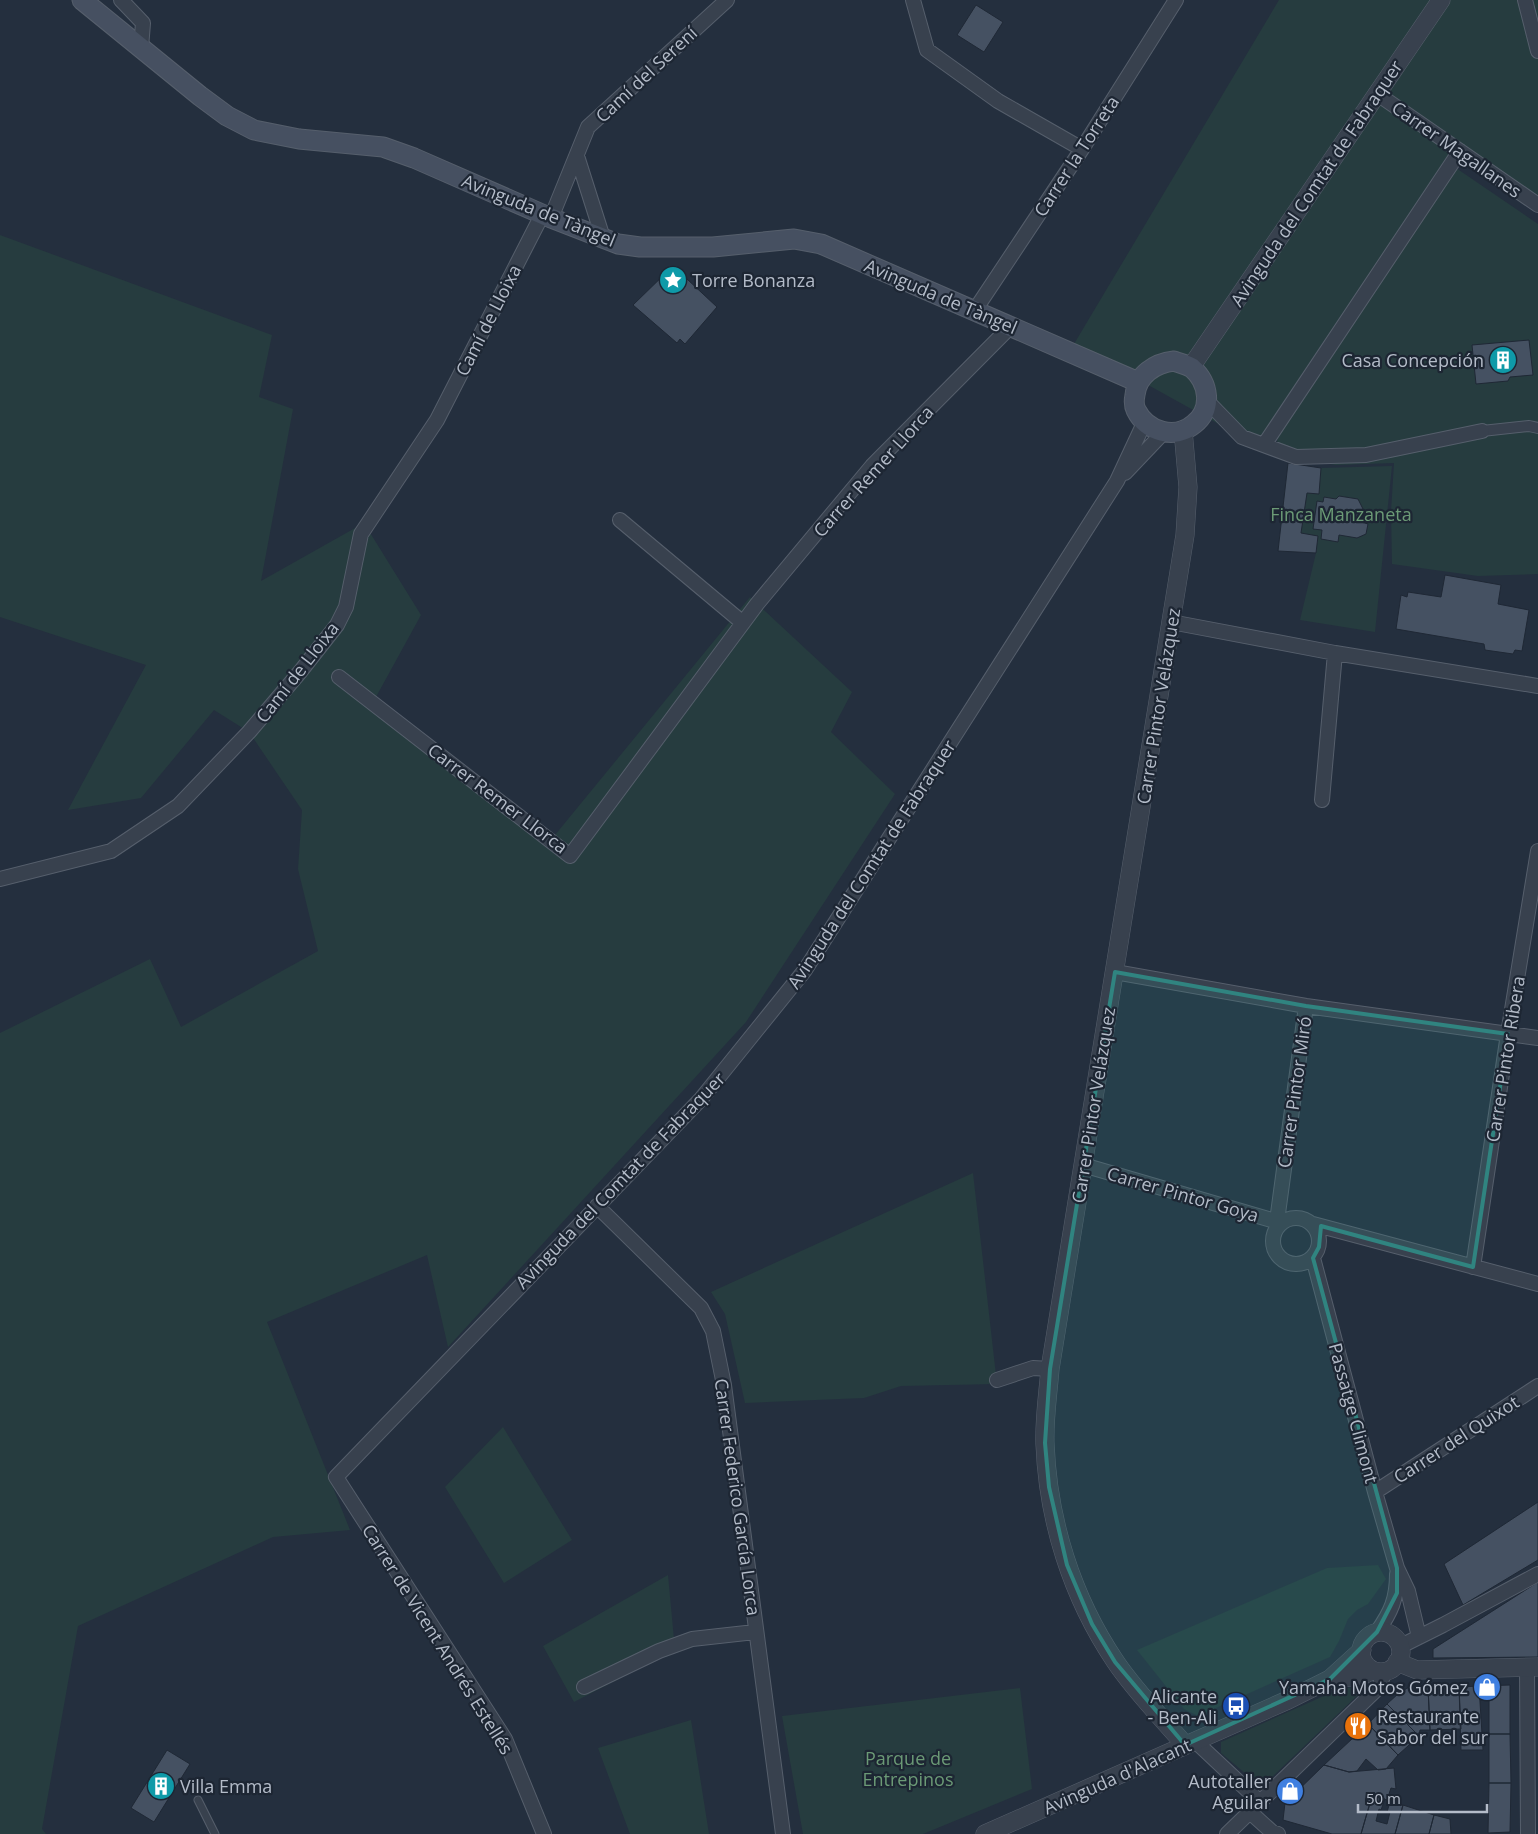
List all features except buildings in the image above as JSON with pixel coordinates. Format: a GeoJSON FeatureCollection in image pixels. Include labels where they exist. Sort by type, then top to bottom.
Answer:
{"type":"FeatureCollection","features":[{"type":"Feature","properties":{"kind":"main road","name":"Avinguda de Tàngel"},"geometry":{"type":"LineString","coordinates":[[82,0],[227,116],[254,130],[298,139],[383,147],[414,158],[618,244],[640,247],[713,247],[794,239],[821,244],[1138,382]]}},
{"type":"Feature","properties":{"kind":"main road"},"geometry":{"type":"LineString","coordinates":[[1165,362],[1174,362],[1191,367],[1204,383],[1208,402],[1202,414],[1194,424],[1173,433],[1164,433],[1153,428],[1136,410],[1134,401],[1138,382],[1146,372],[1165,362]]}},
{"type":"Feature","properties":{"kind":"street"},"geometry":{"type":"LineString","coordinates":[[121,0],[143,23],[141,48]]}},
{"type":"Feature","properties":{"kind":"street","name":"Camí del Serení"},"geometry":{"type":"LineString","coordinates":[[547,215],[577,156],[588,127],[727,0]]}},
{"type":"Feature","properties":{"kind":"street"},"geometry":{"type":"LineString","coordinates":[[914,0],[927,50],[998,101],[1082,149]]}},
{"type":"Feature","properties":{"kind":"street","name":"Carrer la Torreta"},"geometry":{"type":"LineString","coordinates":[[975,310],[1082,149],[1176,0]]}},
{"type":"Feature","properties":{"kind":"street","name":"Avinguda del Comtat de Fabraquer"},"geometry":{"type":"LineString","coordinates":[[1191,367],[1441,0]]}},
{"type":"Feature","properties":{"kind":"street"},"geometry":{"type":"LineString","coordinates":[[1526,0],[1538,51]]}},
{"type":"Feature","properties":{"kind":"street","name":"Carrer Magallanes"},"geometry":{"type":"LineString","coordinates":[[1376,93],[1538,205]]}},
{"type":"Feature","properties":{"kind":"street"},"geometry":{"type":"LineString","coordinates":[[1264,444],[1460,151]]}},
{"type":"Feature","properties":{"kind":"street"},"geometry":{"type":"LineString","coordinates":[[577,156],[603,238]]}},
{"type":"Feature","properties":{"kind":"street","name":"Camí de Lloixa"},"geometry":{"type":"LineString","coordinates":[[0,879],[111,851],[178,806],[249,732],[300,672],[336,626],[346,607],[361,534],[437,420],[547,215]]}},
{"type":"Feature","properties":{"kind":"street","name":"Carrer Remer Llorca"},"geometry":{"type":"LineString","coordinates":[[339,677],[570,856],[743,622],[872,466],[1011,326]]}},
{"type":"Feature","properties":{"kind":"street"},"geometry":{"type":"LineString","coordinates":[[1208,402],[1242,436],[1296,457],[1366,455],[1482,431],[1529,426],[1538,428]]}},
{"type":"Feature","properties":{"kind":"street","name":"Avinguda del Comtat de Fabraquer"},"geometry":{"type":"LineString","coordinates":[[336,1477],[597,1206],[702,1100],[804,970],[1117,481],[1145,421]]}},
{"type":"Feature","properties":{"kind":"street","name":"Carrer Pintor Velázquez"},"geometry":{"type":"LineString","coordinates":[[1183,430],[1188,487],[1185,535],[1050,1369],[1045,1443],[1054,1519],[1066,1565],[1092,1624],[1116,1662],[1144,1698],[1190,1743]]}},
{"type":"Feature","properties":{"kind":"street","name":"Avinguda del Comtat de Fabraquer"},"geometry":{"type":"LineString","coordinates":[[1117,481],[1164,433]]}},
{"type":"Feature","properties":{"kind":"street"},"geometry":{"type":"LineString","coordinates":[[620,520],[743,622]]}},
{"type":"Feature","properties":{"kind":"street"},"geometry":{"type":"LineString","coordinates":[[1171,622],[1335,654],[1538,686]]}},
{"type":"Feature","properties":{"kind":"street"},"geometry":{"type":"LineString","coordinates":[[1322,800],[1335,654]]}},
{"type":"Feature","properties":{"kind":"street","name":"Carrer Pintor Ribera"},"geometry":{"type":"LineString","coordinates":[[1474,1267],[1508,1034],[1538,851]]}},
{"type":"Feature","properties":{"kind":"street","name":"Carrer Pintor Miró"},"geometry":{"type":"LineString","coordinates":[[1115,972],[1306,1006],[1279,1222]]}},
{"type":"Feature","properties":{"kind":"street"},"geometry":{"type":"LineString","coordinates":[[1306,1006],[1538,1038]]}},
{"type":"Feature","properties":{"kind":"street","name":"Carrer Pintor Goya"},"geometry":{"type":"LineString","coordinates":[[1084,1165],[1279,1222]]}},
{"type":"Feature","properties":{"kind":"street","name":"Carrer Federico García Lorca"},"geometry":{"type":"LineString","coordinates":[[597,1206],[701,1308],[714,1331],[724,1386],[783,1834]]}},
{"type":"Feature","properties":{"kind":"street"},"geometry":{"type":"LineString","coordinates":[[1313,1224],[1320,1239],[1319,1247],[1313,1258],[1297,1265],[1284,1261],[1275,1251],[1273,1236],[1279,1222],[1291,1218],[1302,1218],[1313,1224],[1538,1284]]}},
{"type":"Feature","properties":{"kind":"street","name":"Passatge Climont"},"geometry":{"type":"LineString","coordinates":[[1313,1258],[1375,1492],[1398,1568],[1408,1591],[1419,1637]]}},
{"type":"Feature","properties":{"kind":"street"},"geometry":{"type":"LineString","coordinates":[[997,1380],[1033,1368],[1050,1369]]}},
{"type":"Feature","properties":{"kind":"street","name":"Carrer del Quixot"},"geometry":{"type":"LineString","coordinates":[[1375,1492],[1538,1386]]}},
{"type":"Feature","properties":{"kind":"street","name":"Carrer de Vicent Andrés Estellés"},"geometry":{"type":"LineString","coordinates":[[336,1477],[505,1739],[544,1834]]}},
{"type":"Feature","properties":{"kind":"street","name":"Passatge Climont"},"geometry":{"type":"LineString","coordinates":[[1377,1632],[1390,1614],[1397,1593],[1398,1568]]}},
{"type":"Feature","properties":{"kind":"street"},"geometry":{"type":"LineString","coordinates":[[1389,1662],[1419,1637],[1538,1574]]}},
{"type":"Feature","properties":{"kind":"street"},"geometry":{"type":"LineString","coordinates":[[584,1687],[659,1651],[692,1639],[755,1632]]}},
{"type":"Feature","properties":{"kind":"street"},"geometry":{"type":"LineString","coordinates":[[1227,1834],[1379,1687],[1389,1662],[1395,1638],[1387,1633],[1377,1632],[1369,1636],[1364,1642],[1362,1650],[1365,1664],[1389,1662],[1417,1670],[1532,1667],[1528,1834]]}},
{"type":"Feature","properties":{"kind":"street","name":"Avinguda d'Alacant"},"geometry":{"type":"LineString","coordinates":[[985,1834],[1288,1700],[1330,1679],[1362,1650]]}},
{"type":"Feature","properties":{"kind":"street","name":"Avinguda d'Alacant"},"geometry":{"type":"LineString","coordinates":[[1330,1679],[1362,1676],[1389,1662]]}},
{"type":"Feature","properties":{"kind":"street"},"geometry":{"type":"LineString","coordinates":[[1190,1743],[1255,1807],[1272,1832],[1278,1834]]}},
{"type":"Feature","properties":{"kind":"lane"},"geometry":{"type":"LineString","coordinates":[[198,1800],[215,1834]]}},
{"type":"Feature","properties":{"kind":"highlighted area"},"geometry":{"type":"Polygon","coordinates":[[[1115,972],[1306,1006],[1508,1034],[1473,1267],[1321,1226],[1319,1247],[1313,1258],[1397,1568],[1397,1593],[1377,1632],[1330,1679],[1185,1745],[1115,1662],[1092,1624],[1067,1565],[1049,1487],[1045,1443],[1050,1369],[1115,972]]]}},
{"type":"Feature","properties":{"kind":"green space"},"geometry":{"type":"Polygon","coordinates":[[[1279,0],[1538,0],[1538,204],[1460,151],[1456,168],[1538,224],[1538,574],[1478,576],[1392,564],[1391,512],[1394,463],[1336,465],[1276,455],[1279,422],[1264,445],[1242,437],[1074,344],[1279,0]]]}},
{"type":"Feature","properties":{"kind":"green space"},"geometry":{"type":"Polygon","coordinates":[[[0,235],[272,335],[259,397],[293,409],[261,581],[364,523],[421,615],[376,697],[483,786],[555,835],[750,597],[852,692],[831,732],[895,794],[746,1022],[448,1347],[427,1255],[267,1322],[350,1530],[273,1537],[78,1626],[42,1829],[46,1834],[0,1834],[0,1033],[150,959],[181,1027],[318,951],[298,869],[302,810],[249,732],[214,710],[141,798],[68,810],[146,665],[0,617],[0,235]]]}},
{"type":"Feature","properties":{"kind":"green space","name":"Finca Manzaneta"},"geometry":{"type":"Polygon","coordinates":[[[1288,463],[1321,468],[1392,466],[1375,632],[1300,620],[1316,553],[1278,551],[1288,463]]]}},
{"type":"Feature","properties":{"kind":"green space"},"geometry":{"type":"Polygon","coordinates":[[[973,1173],[997,1384],[901,1386],[864,1398],[745,1403],[725,1314],[711,1292],[973,1173]]]}},
{"type":"Feature","properties":{"kind":"green space"},"geometry":{"type":"Polygon","coordinates":[[[503,1427],[572,1540],[504,1583],[445,1487],[503,1427]]]}},
{"type":"Feature","properties":{"kind":"green space"},"geometry":{"type":"Polygon","coordinates":[[[1378,1565],[1386,1579],[1368,1604],[1357,1610],[1348,1619],[1330,1657],[1198,1716],[1184,1709],[1137,1650],[1327,1568],[1378,1565]]]}},
{"type":"Feature","properties":{"kind":"green space"},"geometry":{"type":"Polygon","coordinates":[[[668,1575],[675,1650],[574,1702],[543,1646],[668,1575]]]}},
{"type":"Feature","properties":{"kind":"green space"},"geometry":{"type":"Polygon","coordinates":[[[1361,1685],[1362,1691],[1268,1781],[1258,1784],[1221,1753],[1221,1742],[1335,1691],[1361,1685]]]}},
{"type":"Feature","properties":{"kind":"green space","name":"Parque de Entrepinos"},"geometry":{"type":"Polygon","coordinates":[[[1020,1688],[1032,1789],[923,1834],[803,1834],[782,1716],[1020,1688]]]}},
{"type":"Feature","properties":{"kind":"green space"},"geometry":{"type":"Polygon","coordinates":[[[691,1720],[709,1834],[630,1834],[598,1748],[691,1720]]]}},
{"type":"Feature","properties":{"kind":"place","name":"Torre Bonanza"},"geometry":{"type":"Point","coordinates":[673,280]}},
{"type":"Feature","properties":{"kind":"place","name":"Casa Concepción"},"geometry":{"type":"Point","coordinates":[1503,360]}},
{"type":"Feature","properties":{"kind":"place","name":"Yamaha Motos Gómez"},"geometry":{"type":"Point","coordinates":[1487,1687]}},
{"type":"Feature","properties":{"kind":"place","name":"Alicante - Ben-Ali"},"geometry":{"type":"Point","coordinates":[1236,1706]}},
{"type":"Feature","properties":{"kind":"place","name":"Restaurante Sabor del sur"},"geometry":{"type":"Point","coordinates":[1358,1726]}},
{"type":"Feature","properties":{"kind":"place","name":"Villa Emma"},"geometry":{"type":"Point","coordinates":[161,1786]}},
{"type":"Feature","properties":{"kind":"place","name":"Autotaller Aguilar"},"geometry":{"type":"Point","coordinates":[1290,1791]}}]}
